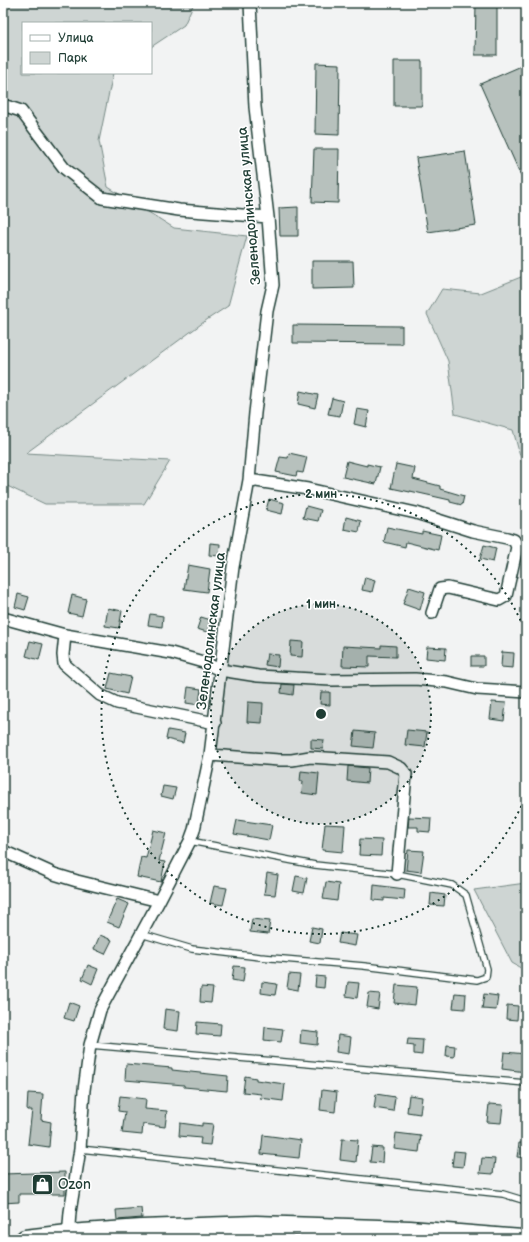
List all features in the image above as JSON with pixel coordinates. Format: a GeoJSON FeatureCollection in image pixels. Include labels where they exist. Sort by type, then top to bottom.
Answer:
{"type":"FeatureCollection","features":[{"type":"Feature","properties":{"kind":"main road"},"geometry":{"type":"LineString","coordinates":[[25,1239],[142,1229],[256,1225],[410,1230],[522,1239]]}},
{"type":"Feature","properties":{"kind":"main road"},"geometry":{"type":"LineString","coordinates":[[169,1239],[254,1236],[326,1239]]}},
{"type":"Feature","properties":{"kind":"street","name":"Зеленодолинская улица"},"geometry":{"type":"LineString","coordinates":[[68,1236],[70,1212],[80,1149],[84,1090],[90,1045],[100,1010],[190,841],[194,830],[210,755],[215,723],[233,567],[249,480],[267,311],[273,285],[268,217],[255,107],[250,3]]}},
{"type":"Feature","properties":{"kind":"street"},"geometry":{"type":"LineString","coordinates":[[3,105],[21,111],[64,168],[102,198],[179,210],[268,217]]}},
{"type":"Feature","properties":{"kind":"street"},"geometry":{"type":"LineString","coordinates":[[249,480],[308,489],[416,514],[473,531],[514,540],[517,547],[506,596],[499,600],[448,588],[440,589],[432,613]]}},
{"type":"Feature","properties":{"kind":"street"},"geometry":{"type":"LineString","coordinates":[[3,618],[65,635],[171,653],[203,662],[220,670],[258,676],[330,680],[415,679],[447,682],[477,689],[526,692]]}},
{"type":"Feature","properties":{"kind":"street"},"geometry":{"type":"LineString","coordinates":[[65,635],[62,655],[64,664],[100,695],[117,703],[215,723]]}},
{"type":"Feature","properties":{"kind":"street"},"geometry":{"type":"LineString","coordinates":[[210,755],[279,760],[318,757],[388,762],[400,768],[406,774],[397,874]]}},
{"type":"Feature","properties":{"kind":"street"},"geometry":{"type":"LineString","coordinates":[[3,851],[54,874],[159,901]]}},
{"type":"Feature","properties":{"kind":"lane"},"geometry":{"type":"LineString","coordinates":[[140,934],[192,949],[260,957],[364,966],[477,980],[486,976],[487,969],[466,895],[452,885],[397,874],[315,865],[190,841]]}},
{"type":"Feature","properties":{"kind":"lane"},"geometry":{"type":"LineString","coordinates":[[90,1045],[526,1083]]}},
{"type":"Feature","properties":{"kind":"lane"},"geometry":{"type":"LineString","coordinates":[[80,1149],[503,1194],[526,1201]]}},
{"type":"Feature","properties":{"kind":"green space"},"geometry":{"type":"Polygon","coordinates":[[[3,3],[194,3],[184,25],[152,46],[152,22],[22,22],[22,74],[113,74],[99,141],[108,187],[174,228],[247,236],[228,306],[208,319],[26,453],[170,461],[144,504],[45,504],[3,484],[3,3]]]}},
{"type":"Feature","properties":{"kind":"green space"},"geometry":{"type":"Polygon","coordinates":[[[526,275],[526,477],[513,430],[455,414],[448,361],[427,314],[442,289],[481,293],[526,275]]]}},
{"type":"Feature","properties":{"kind":"green space"},"geometry":{"type":"Polygon","coordinates":[[[526,883],[526,971],[512,963],[474,890],[526,883]]]}},
{"type":"Feature","properties":{"kind":"building"},"geometry":{"type":"Polygon","coordinates":[[[476,3],[497,3],[497,55],[475,55],[476,3]]]}},
{"type":"Feature","properties":{"kind":"building"},"geometry":{"type":"Polygon","coordinates":[[[394,61],[422,61],[422,106],[394,106],[394,61]]]}},
{"type":"Feature","properties":{"kind":"building"},"geometry":{"type":"Polygon","coordinates":[[[316,63],[340,64],[339,135],[315,134],[316,63]]]}},
{"type":"Feature","properties":{"kind":"building"},"geometry":{"type":"Polygon","coordinates":[[[526,64],[526,187],[480,84],[526,64]]]}},
{"type":"Feature","properties":{"kind":"building"},"geometry":{"type":"Polygon","coordinates":[[[314,149],[339,149],[338,203],[312,202],[314,149]]]}},
{"type":"Feature","properties":{"kind":"building"},"geometry":{"type":"Polygon","coordinates":[[[465,151],[476,225],[428,232],[416,158],[465,151]]]}},
{"type":"Feature","properties":{"kind":"building"},"geometry":{"type":"Polygon","coordinates":[[[298,207],[298,236],[280,236],[279,208],[298,207]]]}},
{"type":"Feature","properties":{"kind":"building"},"geometry":{"type":"Polygon","coordinates":[[[312,261],[353,261],[354,288],[312,289],[312,261]]]}},
{"type":"Feature","properties":{"kind":"building"},"geometry":{"type":"Polygon","coordinates":[[[293,325],[402,326],[402,344],[293,343],[293,325]]]}},
{"type":"Feature","properties":{"kind":"building"},"geometry":{"type":"Polygon","coordinates":[[[300,391],[318,395],[315,408],[298,404],[300,391]]]}},
{"type":"Feature","properties":{"kind":"building"},"geometry":{"type":"Polygon","coordinates":[[[332,398],[343,401],[340,416],[328,414],[332,398]]]}},
{"type":"Feature","properties":{"kind":"building"},"geometry":{"type":"Polygon","coordinates":[[[357,409],[369,411],[366,427],[354,424],[357,409]]]}},
{"type":"Feature","properties":{"kind":"building"},"geometry":{"type":"Polygon","coordinates":[[[289,453],[307,457],[303,473],[297,472],[296,476],[276,472],[280,457],[288,458],[289,453]]]}},
{"type":"Feature","properties":{"kind":"building"},"geometry":{"type":"Polygon","coordinates":[[[347,461],[367,466],[367,464],[380,467],[376,484],[343,477],[347,461]]]}},
{"type":"Feature","properties":{"kind":"building"},"geometry":{"type":"Polygon","coordinates":[[[396,464],[415,468],[413,479],[440,486],[440,489],[464,496],[462,505],[450,502],[450,500],[391,488],[396,464]]]}},
{"type":"Feature","properties":{"kind":"building"},"geometry":{"type":"Polygon","coordinates":[[[269,499],[284,503],[282,514],[266,510],[269,499]]]}},
{"type":"Feature","properties":{"kind":"building"},"geometry":{"type":"Polygon","coordinates":[[[306,506],[321,510],[318,521],[303,518],[306,506]]]}},
{"type":"Feature","properties":{"kind":"building"},"geometry":{"type":"Polygon","coordinates":[[[346,517],[361,521],[359,532],[344,529],[346,517]]]}},
{"type":"Feature","properties":{"kind":"building"},"geometry":{"type":"Polygon","coordinates":[[[387,527],[422,534],[422,531],[441,535],[438,550],[406,542],[405,547],[384,542],[387,527]]]}},
{"type":"Feature","properties":{"kind":"building"},"geometry":{"type":"Polygon","coordinates":[[[210,543],[220,544],[219,556],[209,555],[210,543]]]}},
{"type":"Feature","properties":{"kind":"building"},"geometry":{"type":"Polygon","coordinates":[[[484,545],[496,548],[493,562],[480,559],[484,545]]]}},
{"type":"Feature","properties":{"kind":"building"},"geometry":{"type":"Polygon","coordinates":[[[188,565],[210,569],[207,592],[184,589],[188,565]]]}},
{"type":"Feature","properties":{"kind":"building"},"geometry":{"type":"Polygon","coordinates":[[[365,577],[375,580],[372,592],[362,590],[365,577]]]}},
{"type":"Feature","properties":{"kind":"building"},"geometry":{"type":"Polygon","coordinates":[[[409,587],[425,592],[420,610],[403,604],[409,587]]]}},
{"type":"Feature","properties":{"kind":"building"},"geometry":{"type":"Polygon","coordinates":[[[18,594],[29,597],[25,610],[15,607],[18,594]]]}},
{"type":"Feature","properties":{"kind":"building"},"geometry":{"type":"Polygon","coordinates":[[[72,595],[86,599],[82,616],[68,613],[72,595]]]}},
{"type":"Feature","properties":{"kind":"building"},"geometry":{"type":"Polygon","coordinates":[[[108,608],[122,611],[119,628],[105,626],[108,608]]]}},
{"type":"Feature","properties":{"kind":"building"},"geometry":{"type":"Polygon","coordinates":[[[150,614],[163,616],[162,627],[148,625],[150,614]]]}},
{"type":"Feature","properties":{"kind":"building"},"geometry":{"type":"Polygon","coordinates":[[[201,617],[211,620],[207,632],[197,629],[201,617]]]}},
{"type":"Feature","properties":{"kind":"building"},"geometry":{"type":"Polygon","coordinates":[[[30,641],[43,644],[39,660],[26,656],[30,641]]]}},
{"type":"Feature","properties":{"kind":"building"},"geometry":{"type":"Polygon","coordinates":[[[291,641],[303,642],[302,657],[290,656],[291,641]]]}},
{"type":"Feature","properties":{"kind":"building"},"geometry":{"type":"Polygon","coordinates":[[[381,645],[396,646],[396,657],[369,656],[369,667],[342,666],[343,646],[381,648],[381,645]]]}},
{"type":"Feature","properties":{"kind":"building"},"geometry":{"type":"Polygon","coordinates":[[[427,647],[446,648],[445,660],[426,658],[427,647]]]}},
{"type":"Feature","properties":{"kind":"building"},"geometry":{"type":"Polygon","coordinates":[[[502,652],[514,653],[513,668],[501,667],[502,652]]]}},
{"type":"Feature","properties":{"kind":"building"},"geometry":{"type":"Polygon","coordinates":[[[267,654],[279,655],[278,667],[265,665],[267,654]]]}},
{"type":"Feature","properties":{"kind":"building"},"geometry":{"type":"Polygon","coordinates":[[[471,656],[484,656],[484,666],[471,666],[471,656]]]}},
{"type":"Feature","properties":{"kind":"building"},"geometry":{"type":"Polygon","coordinates":[[[111,673],[131,677],[127,694],[107,689],[111,673]]]}},
{"type":"Feature","properties":{"kind":"building"},"geometry":{"type":"Polygon","coordinates":[[[282,684],[294,685],[293,695],[281,693],[282,684]]]}},
{"type":"Feature","properties":{"kind":"building"},"geometry":{"type":"Polygon","coordinates":[[[188,687],[201,689],[199,705],[186,703],[188,687]]]}},
{"type":"Feature","properties":{"kind":"building"},"geometry":{"type":"Polygon","coordinates":[[[321,692],[330,692],[330,705],[320,704],[321,692]]]}},
{"type":"Feature","properties":{"kind":"building"},"geometry":{"type":"Polygon","coordinates":[[[248,702],[263,703],[262,723],[247,722],[248,702]]]}},
{"type":"Feature","properties":{"kind":"building"},"geometry":{"type":"Polygon","coordinates":[[[492,702],[506,703],[504,721],[490,719],[492,702]]]}},
{"type":"Feature","properties":{"kind":"building"},"geometry":{"type":"Polygon","coordinates":[[[168,730],[185,733],[183,743],[166,739],[168,730]]]}},
{"type":"Feature","properties":{"kind":"building"},"geometry":{"type":"Polygon","coordinates":[[[407,730],[427,732],[425,747],[405,745],[407,730]]]}},
{"type":"Feature","properties":{"kind":"building"},"geometry":{"type":"Polygon","coordinates":[[[355,731],[375,733],[373,748],[353,746],[355,731]]]}},
{"type":"Feature","properties":{"kind":"building"},"geometry":{"type":"Polygon","coordinates":[[[311,739],[324,740],[323,749],[311,748],[311,739]]]}},
{"type":"Feature","properties":{"kind":"building"},"geometry":{"type":"Polygon","coordinates":[[[348,766],[368,768],[367,783],[347,781],[348,766]]]}},
{"type":"Feature","properties":{"kind":"building"},"geometry":{"type":"Polygon","coordinates":[[[301,771],[319,773],[317,795],[302,793],[303,781],[300,781],[301,771]]]}},
{"type":"Feature","properties":{"kind":"building"},"geometry":{"type":"Polygon","coordinates":[[[163,786],[176,788],[173,799],[161,796],[163,786]]]}},
{"type":"Feature","properties":{"kind":"building"},"geometry":{"type":"Polygon","coordinates":[[[409,817],[431,818],[430,832],[418,831],[418,827],[408,827],[409,817]]]}},
{"type":"Feature","properties":{"kind":"building"},"geometry":{"type":"Polygon","coordinates":[[[237,820],[272,825],[269,840],[234,834],[237,820]]]}},
{"type":"Feature","properties":{"kind":"building"},"geometry":{"type":"Polygon","coordinates":[[[325,824],[345,825],[343,852],[322,850],[325,824]]]}},
{"type":"Feature","properties":{"kind":"building"},"geometry":{"type":"Polygon","coordinates":[[[153,830],[166,833],[159,861],[165,862],[161,882],[137,877],[141,857],[146,858],[153,830]]]}},
{"type":"Feature","properties":{"kind":"building"},"geometry":{"type":"Polygon","coordinates":[[[360,839],[382,840],[381,856],[359,855],[360,839]]]}},
{"type":"Feature","properties":{"kind":"building"},"geometry":{"type":"Polygon","coordinates":[[[408,850],[424,851],[421,872],[406,870],[408,850]]]}},
{"type":"Feature","properties":{"kind":"building"},"geometry":{"type":"Polygon","coordinates":[[[267,873],[278,875],[275,895],[264,894],[267,873]]]}},
{"type":"Feature","properties":{"kind":"building"},"geometry":{"type":"Polygon","coordinates":[[[296,876],[307,878],[304,893],[293,891],[296,876]]]}},
{"type":"Feature","properties":{"kind":"building"},"geometry":{"type":"Polygon","coordinates":[[[326,882],[339,884],[337,901],[323,899],[326,882]]]}},
{"type":"Feature","properties":{"kind":"building"},"geometry":{"type":"Polygon","coordinates":[[[374,885],[405,889],[404,900],[384,898],[384,901],[373,900],[374,885]]]}},
{"type":"Feature","properties":{"kind":"building"},"geometry":{"type":"Polygon","coordinates":[[[214,886],[227,888],[223,905],[210,903],[214,886]]]}},
{"type":"Feature","properties":{"kind":"building"},"geometry":{"type":"Polygon","coordinates":[[[431,893],[445,895],[444,906],[430,905],[431,893]]]}},
{"type":"Feature","properties":{"kind":"building"},"geometry":{"type":"Polygon","coordinates":[[[117,899],[129,904],[119,927],[107,922],[117,899]]]}},
{"type":"Feature","properties":{"kind":"building"},"geometry":{"type":"Polygon","coordinates":[[[252,919],[270,921],[268,934],[250,932],[252,919]]]}},
{"type":"Feature","properties":{"kind":"building"},"geometry":{"type":"Polygon","coordinates":[[[312,927],[322,929],[320,943],[309,941],[312,927]]]}},
{"type":"Feature","properties":{"kind":"building"},"geometry":{"type":"Polygon","coordinates":[[[340,933],[357,935],[355,946],[338,943],[340,933]]]}},
{"type":"Feature","properties":{"kind":"building"},"geometry":{"type":"Polygon","coordinates":[[[100,935],[112,940],[105,954],[94,949],[100,935]]]}},
{"type":"Feature","properties":{"kind":"building"},"geometry":{"type":"Polygon","coordinates":[[[88,965],[98,969],[92,984],[82,979],[88,965]]]}},
{"type":"Feature","properties":{"kind":"building"},"geometry":{"type":"Polygon","coordinates":[[[234,966],[245,967],[243,982],[232,980],[234,966]]]}},
{"type":"Feature","properties":{"kind":"building"},"geometry":{"type":"Polygon","coordinates":[[[289,974],[300,975],[298,990],[287,988],[289,974]]]}},
{"type":"Feature","properties":{"kind":"building"},"geometry":{"type":"Polygon","coordinates":[[[316,976],[325,977],[324,988],[315,987],[316,976]]]}},
{"type":"Feature","properties":{"kind":"building"},"geometry":{"type":"Polygon","coordinates":[[[262,982],[277,984],[275,995],[261,993],[262,982]]]}},
{"type":"Feature","properties":{"kind":"building"},"geometry":{"type":"Polygon","coordinates":[[[348,982],[359,983],[357,998],[346,996],[348,982]]]}},
{"type":"Feature","properties":{"kind":"building"},"geometry":{"type":"Polygon","coordinates":[[[396,985],[417,987],[415,1005],[394,1003],[396,985]]]}},
{"type":"Feature","properties":{"kind":"building"},"geometry":{"type":"Polygon","coordinates":[[[201,987],[213,988],[211,1003],[200,1002],[201,987]]]}},
{"type":"Feature","properties":{"kind":"building"},"geometry":{"type":"Polygon","coordinates":[[[369,993],[380,994],[378,1009],[367,1007],[369,993]]]}},
{"type":"Feature","properties":{"kind":"building"},"geometry":{"type":"Polygon","coordinates":[[[455,993],[466,994],[465,1009],[453,1008],[455,993]]]}},
{"type":"Feature","properties":{"kind":"building"},"geometry":{"type":"Polygon","coordinates":[[[484,994],[498,996],[496,1010],[482,1009],[484,994]]]}},
{"type":"Feature","properties":{"kind":"building"},"geometry":{"type":"Polygon","coordinates":[[[69,1002],[79,1006],[74,1021],[64,1018],[69,1002]]]}},
{"type":"Feature","properties":{"kind":"building"},"geometry":{"type":"Polygon","coordinates":[[[507,1005],[518,1006],[517,1020],[506,1019],[507,1005]]]}},
{"type":"Feature","properties":{"kind":"building"},"geometry":{"type":"Polygon","coordinates":[[[165,1009],[180,1011],[178,1031],[163,1029],[165,1009]]]}},
{"type":"Feature","properties":{"kind":"building"},"geometry":{"type":"Polygon","coordinates":[[[197,1022],[221,1024],[220,1036],[196,1034],[197,1022]]]}},
{"type":"Feature","properties":{"kind":"building"},"geometry":{"type":"Polygon","coordinates":[[[265,1027],[283,1029],[281,1042],[264,1040],[265,1027]]]}},
{"type":"Feature","properties":{"kind":"building"},"geometry":{"type":"Polygon","coordinates":[[[301,1030],[318,1032],[317,1045],[300,1043],[301,1030]]]}},
{"type":"Feature","properties":{"kind":"building"},"geometry":{"type":"Polygon","coordinates":[[[338,1035],[351,1037],[349,1054],[336,1052],[338,1035]]]}},
{"type":"Feature","properties":{"kind":"building"},"geometry":{"type":"Polygon","coordinates":[[[408,1039],[423,1040],[422,1055],[414,1054],[414,1046],[407,1045],[408,1039]]]}},
{"type":"Feature","properties":{"kind":"building"},"geometry":{"type":"Polygon","coordinates":[[[447,1045],[455,1046],[454,1057],[446,1056],[447,1045]]]}},
{"type":"Feature","properties":{"kind":"building"},"geometry":{"type":"Polygon","coordinates":[[[504,1052],[526,1054],[526,1072],[502,1069],[504,1052]]]}},
{"type":"Feature","properties":{"kind":"building"},"geometry":{"type":"Polygon","coordinates":[[[126,1064],[172,1068],[172,1070],[228,1076],[227,1091],[184,1087],[184,1085],[125,1080],[126,1064]]]}},
{"type":"Feature","properties":{"kind":"building"},"geometry":{"type":"Polygon","coordinates":[[[245,1076],[256,1078],[256,1080],[285,1084],[283,1101],[260,1098],[261,1094],[243,1092],[245,1076]]]}},
{"type":"Feature","properties":{"kind":"building"},"geometry":{"type":"Polygon","coordinates":[[[322,1090],[337,1092],[335,1112],[320,1110],[322,1090]]]}},
{"type":"Feature","properties":{"kind":"building"},"geometry":{"type":"Polygon","coordinates":[[[28,1093],[43,1094],[41,1120],[51,1122],[49,1147],[28,1144],[32,1110],[27,1110],[28,1093]]]}},
{"type":"Feature","properties":{"kind":"building"},"geometry":{"type":"Polygon","coordinates":[[[376,1094],[395,1097],[393,1111],[374,1108],[376,1094]]]}},
{"type":"Feature","properties":{"kind":"building"},"geometry":{"type":"Polygon","coordinates":[[[409,1095],[422,1097],[420,1114],[407,1112],[409,1095]]]}},
{"type":"Feature","properties":{"kind":"building"},"geometry":{"type":"Polygon","coordinates":[[[120,1096],[146,1099],[145,1109],[167,1111],[165,1127],[143,1124],[142,1135],[122,1133],[125,1112],[118,1111],[120,1096]]]}},
{"type":"Feature","properties":{"kind":"building"},"geometry":{"type":"Polygon","coordinates":[[[489,1104],[503,1105],[501,1123],[487,1122],[489,1104]]]}},
{"type":"Feature","properties":{"kind":"building"},"geometry":{"type":"Polygon","coordinates":[[[180,1123],[202,1126],[202,1123],[213,1124],[210,1145],[200,1144],[201,1138],[179,1136],[180,1123]]]}},
{"type":"Feature","properties":{"kind":"building"},"geometry":{"type":"Polygon","coordinates":[[[396,1133],[421,1136],[419,1152],[394,1149],[396,1133]]]}},
{"type":"Feature","properties":{"kind":"building"},"geometry":{"type":"Polygon","coordinates":[[[263,1135],[301,1140],[299,1158],[261,1154],[263,1135]]]}},
{"type":"Feature","properties":{"kind":"building"},"geometry":{"type":"Polygon","coordinates":[[[342,1139],[358,1140],[356,1162],[340,1160],[342,1139]]]}},
{"type":"Feature","properties":{"kind":"building"},"geometry":{"type":"Polygon","coordinates":[[[519,1143],[526,1143],[526,1158],[517,1157],[519,1143]]]}},
{"type":"Feature","properties":{"kind":"building"},"geometry":{"type":"Polygon","coordinates":[[[372,1147],[383,1148],[382,1163],[370,1162],[372,1147]]]}},
{"type":"Feature","properties":{"kind":"building"},"geometry":{"type":"Polygon","coordinates":[[[454,1151],[465,1152],[463,1167],[452,1166],[454,1151]]]}},
{"type":"Feature","properties":{"kind":"building"},"geometry":{"type":"Polygon","coordinates":[[[482,1158],[495,1159],[493,1174],[480,1173],[482,1158]]]}},
{"type":"Feature","properties":{"kind":"building"},"geometry":{"type":"Polygon","coordinates":[[[65,1172],[65,1194],[19,1194],[19,1202],[3,1203],[3,1174],[65,1172]]]}},
{"type":"Feature","properties":{"kind":"building"},"geometry":{"type":"Polygon","coordinates":[[[141,1208],[142,1218],[117,1220],[116,1210],[141,1208]]]}},
{"type":"Feature","properties":{"kind":"place","name":"Ozon"},"geometry":{"type":"Point","coordinates":[43,1184]}}]}
